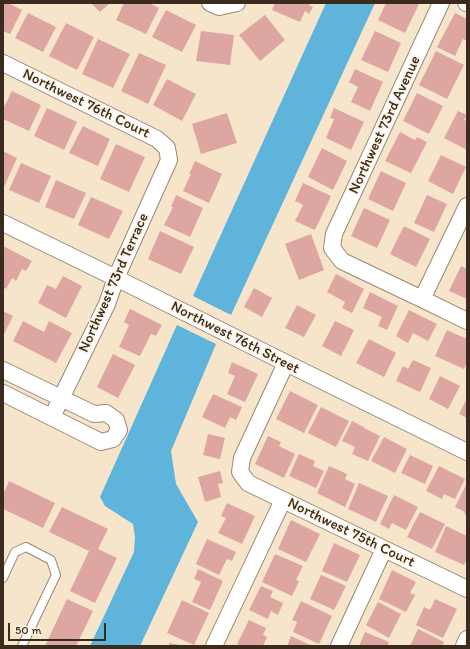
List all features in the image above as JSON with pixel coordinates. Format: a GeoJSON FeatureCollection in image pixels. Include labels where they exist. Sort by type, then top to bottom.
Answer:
{"type":"FeatureCollection","features":[{"type":"Feature","properties":{"kind":"street"},"geometry":{"type":"LineString","coordinates":[[210,3],[219,7],[236,4]]}},
{"type":"Feature","properties":{"kind":"street","name":"Northwest 73rd Avenue"},"geometry":{"type":"LineString","coordinates":[[422,299],[342,261],[332,248],[334,234],[441,3]]}},
{"type":"Feature","properties":{"kind":"street","name":"Northwest 76th Court"},"geometry":{"type":"LineString","coordinates":[[3,63],[157,139],[167,148]]}},
{"type":"Feature","properties":{"kind":"street","name":"Northwest 73rd Terrace"},"geometry":{"type":"LineString","coordinates":[[52,417],[107,304],[116,278],[169,160],[167,148]]}},
{"type":"Feature","properties":{"kind":"street"},"geometry":{"type":"LineString","coordinates":[[467,206],[422,299],[467,321]]}},
{"type":"Feature","properties":{"kind":"street","name":"Northwest 76th Street"},"geometry":{"type":"LineString","coordinates":[[3,223],[467,452]]}},
{"type":"Feature","properties":{"kind":"street","name":"Northwest 75th Court"},"geometry":{"type":"LineString","coordinates":[[286,364],[242,458],[240,472],[248,483],[467,589]]}},
{"type":"Feature","properties":{"kind":"street"},"geometry":{"type":"LineString","coordinates":[[3,370],[94,414],[106,412],[116,420],[119,430],[113,439],[101,442],[3,392]]}},
{"type":"Feature","properties":{"kind":"street"},"geometry":{"type":"LineString","coordinates":[[214,646],[283,500]]}},
{"type":"Feature","properties":{"kind":"street"},"geometry":{"type":"LineString","coordinates":[[339,646],[384,549]]}},
{"type":"Feature","properties":{"kind":"street"},"geometry":{"type":"LineString","coordinates":[[464,646],[467,639]]}},
{"type":"Feature","properties":{"kind":"lane"},"geometry":{"type":"LineString","coordinates":[[3,578],[15,552],[26,547],[50,560],[56,575],[22,646]]}},
{"type":"Feature","properties":{"kind":"water"},"geometry":{"type":"Polygon","coordinates":[[[326,3],[375,3],[231,315],[193,296],[326,3]]]}},
{"type":"Feature","properties":{"kind":"water"},"geometry":{"type":"Polygon","coordinates":[[[177,325],[216,344],[171,451],[176,484],[198,522],[140,646],[90,646],[134,552],[135,537],[133,524],[105,506],[100,497],[177,325]]]}},
{"type":"Feature","properties":{"kind":"building"},"geometry":{"type":"Polygon","coordinates":[[[3,3],[8,3],[22,10],[10,34],[3,31],[3,3]]]}},
{"type":"Feature","properties":{"kind":"building"},"geometry":{"type":"Polygon","coordinates":[[[91,3],[110,3],[100,12],[91,3]]]}},
{"type":"Feature","properties":{"kind":"building"},"geometry":{"type":"Polygon","coordinates":[[[124,3],[149,3],[159,8],[146,34],[116,20],[124,3]]]}},
{"type":"Feature","properties":{"kind":"building"},"geometry":{"type":"Polygon","coordinates":[[[275,3],[310,3],[309,5],[313,7],[309,14],[305,11],[300,22],[272,10],[275,3]]]}},
{"type":"Feature","properties":{"kind":"building"},"geometry":{"type":"Polygon","coordinates":[[[386,3],[419,4],[405,33],[378,20],[386,3]]]}},
{"type":"Feature","properties":{"kind":"building"},"geometry":{"type":"Polygon","coordinates":[[[166,10],[196,25],[182,52],[152,37],[166,10]]]}},
{"type":"Feature","properties":{"kind":"building"},"geometry":{"type":"Polygon","coordinates":[[[28,13],[56,27],[43,52],[15,38],[28,13]]]}},
{"type":"Feature","properties":{"kind":"building"},"geometry":{"type":"Polygon","coordinates":[[[455,13],[467,19],[467,41],[463,39],[455,56],[437,47],[455,13]]]}},
{"type":"Feature","properties":{"kind":"building"},"geometry":{"type":"Polygon","coordinates":[[[265,15],[285,40],[260,61],[239,35],[265,15]]]}},
{"type":"Feature","properties":{"kind":"building"},"geometry":{"type":"Polygon","coordinates":[[[66,23],[94,37],[77,70],[49,56],[66,23]]]}},
{"type":"Feature","properties":{"kind":"building"},"geometry":{"type":"Polygon","coordinates":[[[201,31],[234,35],[230,65],[196,61],[201,31]]]}},
{"type":"Feature","properties":{"kind":"building"},"geometry":{"type":"Polygon","coordinates":[[[375,31],[401,43],[388,72],[361,60],[375,31]]]}},
{"type":"Feature","properties":{"kind":"building"},"geometry":{"type":"Polygon","coordinates":[[[98,39],[130,54],[113,88],[82,74],[98,39]]]}},
{"type":"Feature","properties":{"kind":"building"},"geometry":{"type":"Polygon","coordinates":[[[436,51],[464,65],[447,99],[419,85],[436,51]]]}},
{"type":"Feature","properties":{"kind":"building"},"geometry":{"type":"Polygon","coordinates":[[[139,53],[166,65],[148,104],[121,91],[139,53]]]}},
{"type":"Feature","properties":{"kind":"building"},"geometry":{"type":"Polygon","coordinates":[[[355,69],[383,82],[370,111],[351,102],[358,87],[349,82],[355,69]]]}},
{"type":"Feature","properties":{"kind":"building"},"geometry":{"type":"Polygon","coordinates":[[[167,79],[196,94],[182,121],[153,105],[167,79]]]}},
{"type":"Feature","properties":{"kind":"building"},"geometry":{"type":"Polygon","coordinates":[[[12,91],[41,105],[29,131],[3,119],[3,109],[12,91]]]}},
{"type":"Feature","properties":{"kind":"building"},"geometry":{"type":"Polygon","coordinates":[[[417,93],[443,106],[429,134],[403,121],[417,93]]]}},
{"type":"Feature","properties":{"kind":"building"},"geometry":{"type":"Polygon","coordinates":[[[47,108],[77,122],[64,150],[34,136],[47,108]]]}},
{"type":"Feature","properties":{"kind":"building"},"geometry":{"type":"Polygon","coordinates":[[[334,108],[364,122],[351,150],[326,138],[334,119],[330,118],[334,108]]]}},
{"type":"Feature","properties":{"kind":"building"},"geometry":{"type":"Polygon","coordinates":[[[458,111],[467,115],[464,120],[467,121],[467,150],[444,138],[458,111]]]}},
{"type":"Feature","properties":{"kind":"building"},"geometry":{"type":"Polygon","coordinates":[[[227,113],[237,143],[201,154],[192,124],[227,113]]]}},
{"type":"Feature","properties":{"kind":"building"},"geometry":{"type":"Polygon","coordinates":[[[83,126],[110,139],[98,166],[69,153],[83,126]]]}},
{"type":"Feature","properties":{"kind":"building"},"geometry":{"type":"Polygon","coordinates":[[[400,132],[415,140],[417,137],[427,142],[411,173],[385,161],[400,132]]]}},
{"type":"Feature","properties":{"kind":"building"},"geometry":{"type":"Polygon","coordinates":[[[116,144],[145,157],[129,192],[100,179],[116,144]]]}},
{"type":"Feature","properties":{"kind":"building"},"geometry":{"type":"Polygon","coordinates":[[[322,148],[347,161],[333,190],[308,177],[322,148]]]}},
{"type":"Feature","properties":{"kind":"building"},"geometry":{"type":"Polygon","coordinates":[[[3,151],[17,158],[4,187],[3,187],[3,151]]]}},
{"type":"Feature","properties":{"kind":"building"},"geometry":{"type":"Polygon","coordinates":[[[441,155],[466,167],[453,194],[428,181],[441,155]]]}},
{"type":"Feature","properties":{"kind":"building"},"geometry":{"type":"Polygon","coordinates":[[[195,161],[222,174],[209,203],[183,191],[195,161]]]}},
{"type":"Feature","properties":{"kind":"building"},"geometry":{"type":"Polygon","coordinates":[[[21,163],[51,176],[39,203],[9,190],[21,163]]]}},
{"type":"Feature","properties":{"kind":"building"},"geometry":{"type":"Polygon","coordinates":[[[381,171],[406,183],[393,211],[368,199],[381,171]]]}},
{"type":"Feature","properties":{"kind":"building"},"geometry":{"type":"Polygon","coordinates":[[[56,180],[86,193],[74,219],[45,207],[56,180]]]}},
{"type":"Feature","properties":{"kind":"building"},"geometry":{"type":"Polygon","coordinates":[[[303,183],[331,196],[315,230],[295,221],[303,205],[295,201],[303,183]]]}},
{"type":"Feature","properties":{"kind":"building"},"geometry":{"type":"Polygon","coordinates":[[[176,195],[203,208],[190,237],[164,225],[173,207],[171,207],[176,195]]]}},
{"type":"Feature","properties":{"kind":"building"},"geometry":{"type":"Polygon","coordinates":[[[427,195],[447,204],[434,232],[414,223],[427,195]]]}},
{"type":"Feature","properties":{"kind":"building"},"geometry":{"type":"Polygon","coordinates":[[[91,197],[123,211],[109,239],[78,225],[91,197]]]}},
{"type":"Feature","properties":{"kind":"building"},"geometry":{"type":"Polygon","coordinates":[[[364,208],[390,220],[377,248],[351,236],[364,208]]]}},
{"type":"Feature","properties":{"kind":"building"},"geometry":{"type":"Polygon","coordinates":[[[404,226],[430,239],[416,267],[390,254],[404,226]]]}},
{"type":"Feature","properties":{"kind":"building"},"geometry":{"type":"Polygon","coordinates":[[[160,231],[194,247],[181,274],[148,259],[160,231]]]}},
{"type":"Feature","properties":{"kind":"building"},"geometry":{"type":"Polygon","coordinates":[[[311,234],[324,270],[299,280],[285,244],[311,234]]]}},
{"type":"Feature","properties":{"kind":"building"},"geometry":{"type":"Polygon","coordinates":[[[3,246],[32,261],[26,271],[22,269],[16,281],[12,278],[6,289],[3,287],[3,246]]]}},
{"type":"Feature","properties":{"kind":"building"},"geometry":{"type":"Polygon","coordinates":[[[461,266],[467,269],[467,299],[449,291],[461,266]]]}},
{"type":"Feature","properties":{"kind":"building"},"geometry":{"type":"Polygon","coordinates":[[[336,274],[364,289],[352,313],[342,308],[345,302],[327,292],[336,274]]]}},
{"type":"Feature","properties":{"kind":"building"},"geometry":{"type":"Polygon","coordinates":[[[63,276],[82,286],[66,318],[38,303],[47,285],[56,289],[63,276]]]}},
{"type":"Feature","properties":{"kind":"building"},"geometry":{"type":"Polygon","coordinates":[[[254,288],[272,298],[262,317],[244,307],[254,288]]]}},
{"type":"Feature","properties":{"kind":"building"},"geometry":{"type":"Polygon","coordinates":[[[370,292],[398,306],[387,330],[378,326],[382,317],[363,308],[370,292]]]}},
{"type":"Feature","properties":{"kind":"building"},"geometry":{"type":"Polygon","coordinates":[[[297,305],[316,315],[304,337],[285,328],[297,305]]]}},
{"type":"Feature","properties":{"kind":"building"},"geometry":{"type":"Polygon","coordinates":[[[130,309],[162,325],[156,336],[151,334],[140,356],[119,347],[129,325],[124,322],[130,309]]]}},
{"type":"Feature","properties":{"kind":"building"},"geometry":{"type":"Polygon","coordinates":[[[409,310],[437,324],[428,341],[413,333],[408,343],[396,336],[409,310]]]}},
{"type":"Feature","properties":{"kind":"building"},"geometry":{"type":"Polygon","coordinates":[[[3,311],[13,316],[3,336],[3,311]]]}},
{"type":"Feature","properties":{"kind":"building"},"geometry":{"type":"Polygon","coordinates":[[[23,321],[44,332],[49,321],[72,333],[56,363],[13,341],[23,321]]]}},
{"type":"Feature","properties":{"kind":"building"},"geometry":{"type":"Polygon","coordinates":[[[335,321],[354,330],[341,356],[322,346],[335,321]]]}},
{"type":"Feature","properties":{"kind":"building"},"geometry":{"type":"Polygon","coordinates":[[[447,330],[467,339],[467,362],[464,369],[435,356],[447,330]]]}},
{"type":"Feature","properties":{"kind":"building"},"geometry":{"type":"Polygon","coordinates":[[[369,339],[396,353],[384,377],[356,363],[369,339]]]}},
{"type":"Feature","properties":{"kind":"building"},"geometry":{"type":"Polygon","coordinates":[[[113,354],[135,365],[118,398],[97,387],[113,354]]]}},
{"type":"Feature","properties":{"kind":"building"},"geometry":{"type":"Polygon","coordinates":[[[413,360],[431,368],[420,392],[396,381],[403,366],[408,369],[413,360]]]}},
{"type":"Feature","properties":{"kind":"building"},"geometry":{"type":"Polygon","coordinates":[[[232,362],[258,374],[245,402],[227,394],[235,376],[228,373],[232,362]]]}},
{"type":"Feature","properties":{"kind":"building"},"geometry":{"type":"Polygon","coordinates":[[[440,376],[460,386],[448,409],[429,399],[440,376]]]}},
{"type":"Feature","properties":{"kind":"building"},"geometry":{"type":"Polygon","coordinates":[[[290,391],[318,405],[304,433],[276,419],[290,391]]]}},
{"type":"Feature","properties":{"kind":"building"},"geometry":{"type":"Polygon","coordinates":[[[213,394],[242,407],[236,420],[230,417],[225,428],[202,417],[213,394]]]}},
{"type":"Feature","properties":{"kind":"building"},"geometry":{"type":"Polygon","coordinates":[[[467,398],[467,418],[459,414],[467,398]]]}},
{"type":"Feature","properties":{"kind":"building"},"geometry":{"type":"Polygon","coordinates":[[[321,407],[349,421],[336,447],[308,433],[321,407]]]}},
{"type":"Feature","properties":{"kind":"building"},"geometry":{"type":"Polygon","coordinates":[[[352,421],[380,436],[368,461],[352,454],[355,447],[342,441],[352,421]]]}},
{"type":"Feature","properties":{"kind":"building"},"geometry":{"type":"Polygon","coordinates":[[[208,434],[225,438],[220,459],[203,455],[208,434]]]}},
{"type":"Feature","properties":{"kind":"building"},"geometry":{"type":"Polygon","coordinates":[[[268,436],[281,442],[279,446],[295,454],[284,478],[255,464],[268,436]]]}},
{"type":"Feature","properties":{"kind":"building"},"geometry":{"type":"Polygon","coordinates":[[[384,437],[407,449],[395,473],[371,461],[384,437]]]}},
{"type":"Feature","properties":{"kind":"building"},"geometry":{"type":"Polygon","coordinates":[[[299,454],[315,461],[313,466],[324,471],[316,488],[289,476],[299,454]]]}},
{"type":"Feature","properties":{"kind":"building"},"geometry":{"type":"Polygon","coordinates":[[[410,455],[433,466],[425,484],[401,473],[410,455]]]}},
{"type":"Feature","properties":{"kind":"building"},"geometry":{"type":"Polygon","coordinates":[[[329,466],[347,474],[345,479],[355,484],[345,507],[317,493],[329,466]]]}},
{"type":"Feature","properties":{"kind":"building"},"geometry":{"type":"Polygon","coordinates":[[[439,466],[465,479],[455,499],[444,494],[442,499],[426,491],[439,466]]]}},
{"type":"Feature","properties":{"kind":"building"},"geometry":{"type":"Polygon","coordinates":[[[220,471],[223,483],[218,484],[221,497],[205,502],[198,477],[220,471]]]}},
{"type":"Feature","properties":{"kind":"building"},"geometry":{"type":"Polygon","coordinates":[[[9,481],[55,503],[43,528],[3,509],[3,495],[9,481]]]}},
{"type":"Feature","properties":{"kind":"building"},"geometry":{"type":"Polygon","coordinates":[[[359,483],[388,496],[376,522],[348,509],[359,483]]]}},
{"type":"Feature","properties":{"kind":"building"},"geometry":{"type":"Polygon","coordinates":[[[467,483],[467,515],[464,514],[465,512],[455,507],[467,483]]]}},
{"type":"Feature","properties":{"kind":"building"},"geometry":{"type":"Polygon","coordinates":[[[394,495],[418,507],[406,530],[392,523],[389,529],[380,524],[394,495]]]}},
{"type":"Feature","properties":{"kind":"building"},"geometry":{"type":"Polygon","coordinates":[[[227,503],[255,516],[242,544],[218,533],[226,518],[221,516],[227,503]]]}},
{"type":"Feature","properties":{"kind":"building"},"geometry":{"type":"Polygon","coordinates":[[[62,507],[108,529],[98,549],[117,558],[95,603],[70,591],[89,551],[49,532],[62,507]]]}},
{"type":"Feature","properties":{"kind":"building"},"geometry":{"type":"Polygon","coordinates":[[[420,512],[445,524],[432,549],[407,537],[420,512]]]}},
{"type":"Feature","properties":{"kind":"building"},"geometry":{"type":"Polygon","coordinates":[[[291,520],[320,534],[306,562],[278,549],[291,520]]]}},
{"type":"Feature","properties":{"kind":"building"},"geometry":{"type":"Polygon","coordinates":[[[446,526],[467,536],[467,559],[464,565],[435,552],[446,526]]]}},
{"type":"Feature","properties":{"kind":"building"},"geometry":{"type":"Polygon","coordinates":[[[207,539],[236,552],[232,561],[227,559],[219,575],[196,564],[207,539]]]}},
{"type":"Feature","properties":{"kind":"building"},"geometry":{"type":"Polygon","coordinates":[[[334,543],[360,555],[347,582],[322,571],[334,543]]]}},
{"type":"Feature","properties":{"kind":"building"},"geometry":{"type":"Polygon","coordinates":[[[275,554],[303,566],[296,580],[299,581],[292,596],[262,582],[275,554]]]}},
{"type":"Feature","properties":{"kind":"building"},"geometry":{"type":"Polygon","coordinates":[[[198,569],[223,581],[210,610],[192,602],[201,582],[194,579],[198,569]]]}},
{"type":"Feature","properties":{"kind":"building"},"geometry":{"type":"Polygon","coordinates":[[[392,570],[416,582],[410,593],[415,595],[406,612],[379,599],[392,570]]]}},
{"type":"Feature","properties":{"kind":"building"},"geometry":{"type":"Polygon","coordinates":[[[321,575],[346,586],[334,610],[310,599],[321,575]]]}},
{"type":"Feature","properties":{"kind":"building"},"geometry":{"type":"Polygon","coordinates":[[[261,586],[273,591],[270,597],[283,603],[278,615],[271,611],[268,619],[249,610],[261,586]]]}},
{"type":"Feature","properties":{"kind":"building"},"geometry":{"type":"Polygon","coordinates":[[[67,599],[93,611],[76,646],[45,646],[67,599]]]}},
{"type":"Feature","properties":{"kind":"building"},"geometry":{"type":"Polygon","coordinates":[[[435,599],[457,609],[443,638],[416,625],[424,607],[430,610],[435,599]]]}},
{"type":"Feature","properties":{"kind":"building"},"geometry":{"type":"Polygon","coordinates":[[[182,600],[209,613],[194,645],[167,633],[182,600]]]}},
{"type":"Feature","properties":{"kind":"building"},"geometry":{"type":"Polygon","coordinates":[[[301,601],[332,616],[319,644],[293,632],[297,622],[292,620],[301,601]]]}},
{"type":"Feature","properties":{"kind":"building"},"geometry":{"type":"Polygon","coordinates":[[[378,602],[401,614],[389,638],[366,625],[378,602]]]}},
{"type":"Feature","properties":{"kind":"building"},"geometry":{"type":"Polygon","coordinates":[[[249,620],[266,628],[263,635],[267,637],[263,646],[242,646],[237,644],[249,620]]]}},
{"type":"Feature","properties":{"kind":"building"},"geometry":{"type":"Polygon","coordinates":[[[418,629],[444,642],[442,646],[410,646],[418,629]]]}},
{"type":"Feature","properties":{"kind":"building"},"geometry":{"type":"Polygon","coordinates":[[[365,632],[389,642],[387,646],[359,646],[365,632]]]}},
{"type":"Feature","properties":{"kind":"building"},"geometry":{"type":"Polygon","coordinates":[[[291,636],[312,646],[287,646],[291,636]]]}},
{"type":"Feature","properties":{"kind":"building"},"geometry":{"type":"Polygon","coordinates":[[[169,643],[181,645],[181,646],[169,646],[169,643]]]}}]}
